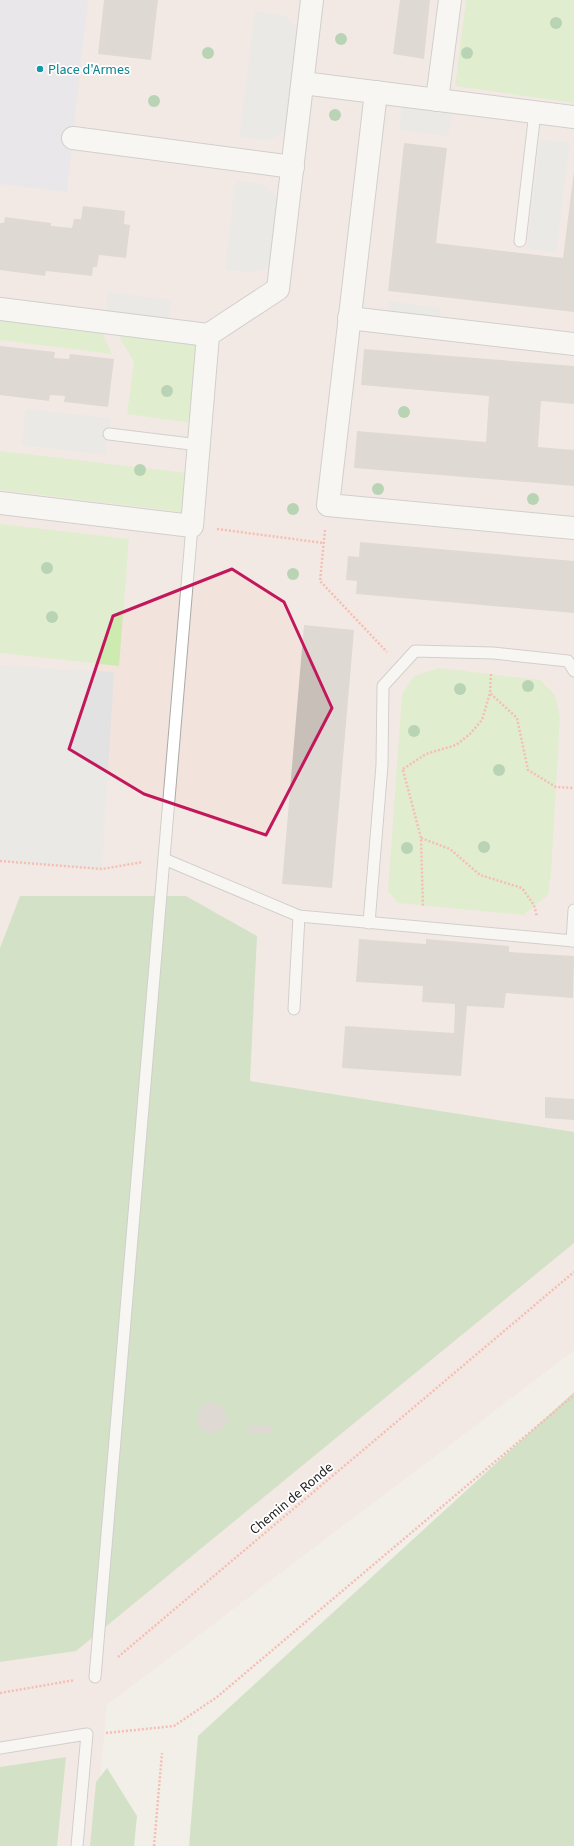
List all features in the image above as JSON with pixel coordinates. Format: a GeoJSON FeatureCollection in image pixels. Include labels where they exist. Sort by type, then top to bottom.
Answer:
{"type":"FeatureCollection","features":[{"type":"Feature","properties":{"kind":"street"},"geometry":{"type":"LineString","coordinates":[[0,309],[208,335],[278,289],[312,0]]}},
{"type":"Feature","properties":{"kind":"street"},"geometry":{"type":"LineString","coordinates":[[437,100],[450,0]]}},
{"type":"Feature","properties":{"kind":"street"},"geometry":{"type":"LineString","coordinates":[[303,83],[574,117]]}},
{"type":"Feature","properties":{"kind":"street"},"geometry":{"type":"LineString","coordinates":[[376,92],[328,505],[574,528]]}},
{"type":"Feature","properties":{"kind":"street"},"geometry":{"type":"LineString","coordinates":[[73,138],[293,167]]}},
{"type":"Feature","properties":{"kind":"street"},"geometry":{"type":"LineString","coordinates":[[349,318],[574,344]]}},
{"type":"Feature","properties":{"kind":"street"},"geometry":{"type":"LineString","coordinates":[[0,503],[192,526],[208,335]]}},
{"type":"Feature","properties":{"kind":"lane"},"geometry":{"type":"LineString","coordinates":[[520,241],[535,112]]}},
{"type":"Feature","properties":{"kind":"lane"},"geometry":{"type":"LineString","coordinates":[[109,434],[199,445]]}},
{"type":"Feature","properties":{"kind":"lane"},"geometry":{"type":"LineString","coordinates":[[95,1677],[192,526]]}},
{"type":"Feature","properties":{"kind":"lane"},"geometry":{"type":"LineString","coordinates":[[369,923],[382,765],[383,686],[415,651],[493,653],[568,661],[574,671]]}},
{"type":"Feature","properties":{"kind":"lane"},"geometry":{"type":"LineString","coordinates":[[164,859],[299,916],[573,941],[574,910]]}},
{"type":"Feature","properties":{"kind":"lane"},"geometry":{"type":"LineString","coordinates":[[294,1009],[299,916]]}},
{"type":"Feature","properties":{"kind":"lane"},"geometry":{"type":"LineString","coordinates":[[0,1748],[87,1734],[77,1846]]}},
{"type":"Feature","properties":{"kind":"path"},"geometry":{"type":"LineString","coordinates":[[328,505],[320,581],[401,667]]}},
{"type":"Feature","properties":{"kind":"path"},"geometry":{"type":"LineString","coordinates":[[192,526],[324,542]]}},
{"type":"Feature","properties":{"kind":"path"},"geometry":{"type":"LineString","coordinates":[[382,765],[403,769],[426,754],[456,745],[470,734],[482,720],[490,693],[493,653]]}},
{"type":"Feature","properties":{"kind":"path"},"geometry":{"type":"LineString","coordinates":[[490,693],[517,718],[528,770],[556,787],[574,788]]}},
{"type":"Feature","properties":{"kind":"path"},"geometry":{"type":"LineString","coordinates":[[403,769],[421,838],[424,927]]}},
{"type":"Feature","properties":{"kind":"path"},"geometry":{"type":"LineString","coordinates":[[421,838],[450,849],[480,875],[522,888],[534,905],[542,938]]}},
{"type":"Feature","properties":{"kind":"path"},"geometry":{"type":"LineString","coordinates":[[0,861],[102,869],[164,859]]}},
{"type":"Feature","properties":{"kind":"path","name":"Chemin de Ronde"},"geometry":{"type":"LineString","coordinates":[[95,1677],[574,1272]]}},
{"type":"Feature","properties":{"kind":"path"},"geometry":{"type":"LineString","coordinates":[[87,1734],[174,1726],[216,1697],[574,1395]]}},
{"type":"Feature","properties":{"kind":"path"},"geometry":{"type":"LineString","coordinates":[[0,1693],[95,1677]]}},
{"type":"Feature","properties":{"kind":"path"},"geometry":{"type":"LineString","coordinates":[[154,1846],[162,1753]]}},
{"type":"Feature","properties":{"kind":"highlighted area"},"geometry":{"type":"Polygon","coordinates":[[[232,569],[284,602],[332,708],[266,835],[144,794],[69,749],[113,616],[232,569]]]}},
{"type":"Feature","properties":{"kind":"shaded area"},"geometry":{"type":"Polygon","coordinates":[[[0,0],[574,0],[574,1351],[107,1705],[94,1846],[0,1846],[0,0]]]}},
{"type":"Feature","properties":{"kind":"shaded area","name":"Place d'Armes"},"geometry":{"type":"Polygon","coordinates":[[[0,0],[88,0],[67,192],[0,184],[0,0]]]}},
{"type":"Feature","properties":{"kind":"shaded area"},"geometry":{"type":"Polygon","coordinates":[[[255,11],[284,15],[308,38],[299,124],[268,141],[239,137],[255,11]]]}},
{"type":"Feature","properties":{"kind":"shaded area"},"geometry":{"type":"Polygon","coordinates":[[[413,96],[449,101],[452,116],[449,136],[399,130],[402,109],[413,96]]]}},
{"type":"Feature","properties":{"kind":"shaded area"},"geometry":{"type":"Polygon","coordinates":[[[540,139],[570,142],[556,253],[527,249],[540,139]]]}},
{"type":"Feature","properties":{"kind":"shaded area"},"geometry":{"type":"Polygon","coordinates":[[[235,181],[263,184],[288,207],[282,260],[252,273],[225,269],[235,181]]]}},
{"type":"Feature","properties":{"kind":"shaded area"},"geometry":{"type":"Polygon","coordinates":[[[108,292],[171,300],[169,319],[155,328],[121,324],[106,311],[108,292]]]}},
{"type":"Feature","properties":{"kind":"shaded area"},"geometry":{"type":"Polygon","coordinates":[[[389,301],[441,308],[439,323],[387,316],[389,301]]]}},
{"type":"Feature","properties":{"kind":"shaded area"},"geometry":{"type":"Polygon","coordinates":[[[26,409],[111,418],[106,455],[21,445],[26,409]]]}},
{"type":"Feature","properties":{"kind":"shaded area"},"geometry":{"type":"Polygon","coordinates":[[[0,665],[114,672],[102,869],[0,861],[0,665]]]}},
{"type":"Feature","properties":{"kind":"green space"},"geometry":{"type":"Polygon","coordinates":[[[466,0],[574,0],[574,103],[455,86],[466,0]]]}},
{"type":"Feature","properties":{"kind":"green space"},"geometry":{"type":"Polygon","coordinates":[[[0,319],[102,332],[112,354],[0,340],[0,319]]]}},
{"type":"Feature","properties":{"kind":"green space"},"geometry":{"type":"Polygon","coordinates":[[[117,333],[199,344],[192,423],[127,414],[134,362],[117,333]]]}},
{"type":"Feature","properties":{"kind":"green space"},"geometry":{"type":"Polygon","coordinates":[[[0,451],[187,473],[182,512],[0,490],[0,451]]]}},
{"type":"Feature","properties":{"kind":"green space"},"geometry":{"type":"Polygon","coordinates":[[[0,524],[129,539],[119,666],[0,653],[0,524]]]}},
{"type":"Feature","properties":{"kind":"green space"},"geometry":{"type":"Polygon","coordinates":[[[440,668],[540,680],[555,695],[560,717],[551,874],[548,895],[523,915],[398,903],[388,891],[402,694],[414,676],[440,668]]]}},
{"type":"Feature","properties":{"kind":"green space"},"geometry":{"type":"Polygon","coordinates":[[[20,896],[186,896],[257,936],[250,1081],[574,1132],[574,1243],[76,1651],[0,1662],[0,948],[20,896]]]}},
{"type":"Feature","properties":{"kind":"green space"},"geometry":{"type":"Polygon","coordinates":[[[574,1392],[574,1846],[189,1846],[198,1736],[574,1392]]]}},
{"type":"Feature","properties":{"kind":"green space"},"geometry":{"type":"Polygon","coordinates":[[[66,1757],[57,1846],[0,1846],[0,1767],[66,1757]]]}},
{"type":"Feature","properties":{"kind":"green space"},"geometry":{"type":"Polygon","coordinates":[[[107,1768],[137,1816],[134,1846],[90,1846],[96,1782],[107,1768]]]}},
{"type":"Feature","properties":{"kind":"building"},"geometry":{"type":"Polygon","coordinates":[[[104,0],[158,0],[151,60],[98,54],[104,0]]]}},
{"type":"Feature","properties":{"kind":"building"},"geometry":{"type":"Polygon","coordinates":[[[400,0],[430,0],[424,59],[393,54],[400,0]]]}},
{"type":"Feature","properties":{"kind":"building"},"geometry":{"type":"Polygon","coordinates":[[[404,143],[447,148],[436,243],[563,258],[574,171],[574,312],[388,291],[404,143]]]}},
{"type":"Feature","properties":{"kind":"building"},"geometry":{"type":"Polygon","coordinates":[[[83,206],[125,211],[124,224],[130,225],[126,258],[99,255],[97,267],[93,267],[92,276],[46,271],[45,276],[0,270],[0,223],[4,223],[5,217],[51,223],[51,226],[72,228],[74,219],[81,219],[83,206]]]}},
{"type":"Feature","properties":{"kind":"building"},"geometry":{"type":"Polygon","coordinates":[[[0,346],[55,352],[54,358],[69,359],[70,354],[114,359],[108,407],[64,402],[65,396],[50,395],[49,401],[0,395],[0,346]]]}},
{"type":"Feature","properties":{"kind":"building"},"geometry":{"type":"Polygon","coordinates":[[[364,349],[574,366],[574,404],[541,401],[538,447],[574,450],[574,486],[354,468],[357,431],[486,442],[489,396],[361,385],[364,349]]]}},
{"type":"Feature","properties":{"kind":"building"},"geometry":{"type":"Polygon","coordinates":[[[360,542],[574,561],[574,613],[356,594],[357,581],[346,580],[348,556],[359,557],[360,542]]]}},
{"type":"Feature","properties":{"kind":"building"},"geometry":{"type":"Polygon","coordinates":[[[304,625],[354,630],[332,888],[282,884],[304,625]]]}},
{"type":"Feature","properties":{"kind":"building"},"geometry":{"type":"Polygon","coordinates":[[[359,939],[426,944],[426,939],[509,946],[509,952],[574,956],[573,998],[506,993],[504,1008],[467,1006],[461,1076],[342,1068],[345,1026],[454,1033],[455,1004],[422,1002],[423,986],[356,982],[359,939]]]}},
{"type":"Feature","properties":{"kind":"building"},"geometry":{"type":"Polygon","coordinates":[[[545,1097],[574,1099],[574,1120],[545,1118],[545,1097]]]}},
{"type":"Feature","properties":{"kind":"building"},"geometry":{"type":"Polygon","coordinates":[[[212,1403],[223,1407],[227,1418],[223,1429],[212,1433],[201,1429],[197,1418],[201,1407],[212,1403]]]}},
{"type":"Feature","properties":{"kind":"building"},"geometry":{"type":"Polygon","coordinates":[[[247,1425],[272,1426],[272,1434],[247,1434],[247,1425]]]}},
{"type":"Feature","properties":{"kind":"place","name":"Place d'Armes"},"geometry":{"type":"Point","coordinates":[40,69]}}]}
